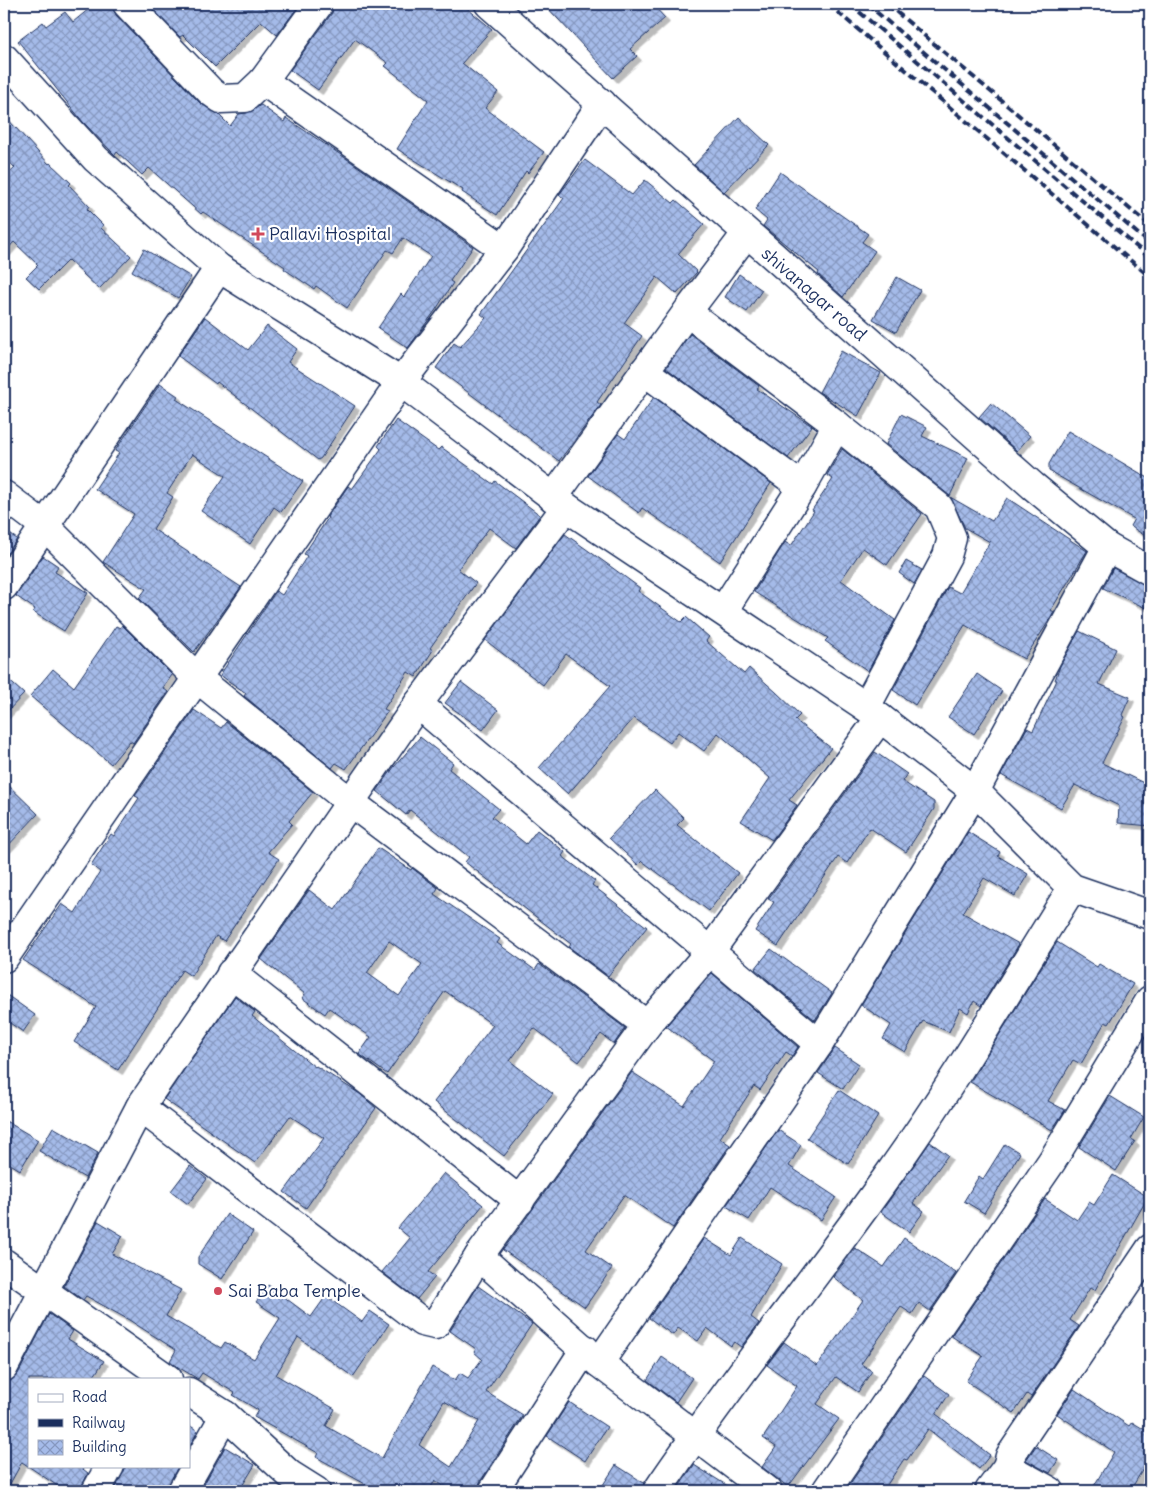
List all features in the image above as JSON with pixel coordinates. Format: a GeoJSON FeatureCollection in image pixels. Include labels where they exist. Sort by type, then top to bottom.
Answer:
{"type":"FeatureCollection","features":[{"type":"Feature","properties":{"kind":"street"},"geometry":{"type":"LineString","coordinates":[[127,4],[211,92],[221,99],[245,98],[263,81],[319,4]]}},
{"type":"Feature","properties":{"kind":"street","name":"shivanagar road"},"geometry":{"type":"LineString","coordinates":[[489,4],[602,103],[746,234],[1033,486],[1107,547],[1150,571]]}},
{"type":"Feature","properties":{"kind":"street"},"geometry":{"type":"LineString","coordinates":[[4,58],[96,159],[219,268],[401,382],[559,502],[873,712],[975,791],[1072,888],[1150,915]]}},
{"type":"Feature","properties":{"kind":"street"},"geometry":{"type":"LineString","coordinates":[[263,81],[504,249]]}},
{"type":"Feature","properties":{"kind":"street"},"geometry":{"type":"LineString","coordinates":[[4,958],[401,382],[504,249],[602,103]]}},
{"type":"Feature","properties":{"kind":"street"},"geometry":{"type":"LineString","coordinates":[[4,1367],[140,1107],[559,502],[644,371],[686,312],[746,234]]}},
{"type":"Feature","properties":{"kind":"street"},"geometry":{"type":"LineString","coordinates":[[4,586],[46,528],[219,268]]}},
{"type":"Feature","properties":{"kind":"street"},"geometry":{"type":"LineString","coordinates":[[140,1107],[422,1322],[435,1324],[479,1256],[647,1024],[711,950],[873,712],[947,556],[952,538],[939,507],[837,425],[686,312]]}},
{"type":"Feature","properties":{"kind":"street"},"geometry":{"type":"LineString","coordinates":[[644,371],[802,487]]}},
{"type":"Feature","properties":{"kind":"street"},"geometry":{"type":"LineString","coordinates":[[723,611],[802,487],[837,425]]}},
{"type":"Feature","properties":{"kind":"street"},"geometry":{"type":"LineString","coordinates":[[4,495],[46,528],[197,678],[350,802],[647,1024]]}},
{"type":"Feature","properties":{"kind":"street"},"geometry":{"type":"LineString","coordinates":[[493,1491],[819,1044],[975,791],[1107,547]]}},
{"type":"Feature","properties":{"kind":"street"},"geometry":{"type":"LineString","coordinates":[[418,704],[711,950],[819,1044]]}},
{"type":"Feature","properties":{"kind":"street"},"geometry":{"type":"LineString","coordinates":[[657,1491],[695,1434],[889,1174],[959,1070],[1072,888]]}},
{"type":"Feature","properties":{"kind":"street"},"geometry":{"type":"LineString","coordinates":[[231,974],[520,1201]]}},
{"type":"Feature","properties":{"kind":"street"},"geometry":{"type":"LineString","coordinates":[[826,1491],[1052,1161],[1150,1000]]}},
{"type":"Feature","properties":{"kind":"street"},"geometry":{"type":"LineString","coordinates":[[990,1491],[1007,1466],[1010,1456],[1150,1249]]}},
{"type":"Feature","properties":{"kind":"street"},"geometry":{"type":"LineString","coordinates":[[479,1256],[592,1356],[768,1491]]}},
{"type":"Feature","properties":{"kind":"street"},"geometry":{"type":"LineString","coordinates":[[4,1263],[163,1378]]}},
{"type":"Feature","properties":{"kind":"street"},"geometry":{"type":"LineString","coordinates":[[190,1393],[225,1415],[284,1482],[316,1491]]}},
{"type":"Feature","properties":{"kind":"street"},"geometry":{"type":"LineString","coordinates":[[182,1491],[225,1415]]}},
{"type":"Feature","properties":{"kind":"street"},"geometry":{"type":"LineString","coordinates":[[1007,1466],[1050,1491]]}},
{"type":"Feature","properties":{"kind":"street"},"geometry":{"type":"LineString","coordinates":[[96,1491],[109,1468]]}},
{"type":"Feature","properties":{"kind":"building"},"geometry":{"type":"Polygon","coordinates":[[[95,4],[112,4],[116,15],[200,103],[217,113],[230,126],[239,114],[246,113],[261,105],[284,122],[286,118],[473,247],[450,281],[453,283],[435,311],[408,348],[378,328],[401,294],[404,297],[431,256],[403,238],[393,253],[387,250],[347,308],[316,286],[314,289],[284,269],[285,267],[203,212],[201,214],[149,168],[142,175],[117,152],[115,155],[83,122],[18,41],[43,22],[46,26],[65,12],[73,22],[95,4]]]}},
{"type":"Feature","properties":{"kind":"building"},"geometry":{"type":"Polygon","coordinates":[[[148,4],[300,4],[277,35],[261,21],[215,67],[183,35],[180,37],[148,4]]]}},
{"type":"Feature","properties":{"kind":"building"},"geometry":{"type":"Polygon","coordinates":[[[334,4],[462,4],[492,29],[462,63],[498,92],[485,108],[544,152],[528,173],[526,171],[497,215],[462,192],[463,190],[397,149],[428,100],[385,66],[388,63],[355,39],[318,90],[290,70],[332,13],[334,4]]]}},
{"type":"Feature","properties":{"kind":"building"},"geometry":{"type":"Polygon","coordinates":[[[544,4],[652,4],[665,18],[630,49],[637,56],[613,78],[544,4]]]}},
{"type":"Feature","properties":{"kind":"building"},"geometry":{"type":"Polygon","coordinates":[[[4,115],[49,164],[71,183],[69,185],[89,206],[87,209],[103,225],[101,228],[131,256],[99,289],[68,260],[39,289],[26,277],[38,265],[14,242],[4,253],[4,178],[15,168],[4,156],[4,115]]]}},
{"type":"Feature","properties":{"kind":"building"},"geometry":{"type":"Polygon","coordinates":[[[739,117],[769,145],[724,192],[694,165],[739,117]]]}},
{"type":"Feature","properties":{"kind":"building"},"geometry":{"type":"Polygon","coordinates":[[[585,160],[632,195],[645,180],[673,203],[676,200],[704,224],[678,254],[697,272],[677,294],[657,277],[624,323],[642,336],[597,402],[601,405],[559,461],[436,368],[454,343],[460,347],[486,318],[481,314],[564,198],[559,195],[585,160]]]}},
{"type":"Feature","properties":{"kind":"building"},"geometry":{"type":"Polygon","coordinates":[[[780,172],[868,234],[862,242],[875,251],[843,297],[818,274],[819,272],[763,226],[767,220],[755,210],[780,172]]]}},
{"type":"Feature","properties":{"kind":"building"},"geometry":{"type":"Polygon","coordinates":[[[144,249],[191,277],[178,298],[132,271],[144,249]]]}},
{"type":"Feature","properties":{"kind":"building"},"geometry":{"type":"Polygon","coordinates":[[[739,274],[762,290],[747,312],[725,297],[739,274]]]}},
{"type":"Feature","properties":{"kind":"building"},"geometry":{"type":"Polygon","coordinates":[[[897,277],[920,290],[896,332],[873,319],[897,277]]]}},
{"type":"Feature","properties":{"kind":"building"},"geometry":{"type":"Polygon","coordinates":[[[205,317],[248,350],[267,326],[297,349],[288,362],[355,406],[321,458],[318,460],[217,382],[216,384],[178,356],[205,317]]]}},
{"type":"Feature","properties":{"kind":"building"},"geometry":{"type":"Polygon","coordinates":[[[690,334],[759,386],[757,389],[812,426],[788,458],[666,368],[690,334]]]}},
{"type":"Feature","properties":{"kind":"building"},"geometry":{"type":"Polygon","coordinates":[[[841,351],[881,373],[858,416],[819,392],[841,351]]]}},
{"type":"Feature","properties":{"kind":"building"},"geometry":{"type":"Polygon","coordinates":[[[160,384],[178,396],[176,399],[303,481],[281,512],[274,507],[250,544],[201,511],[225,476],[192,454],[167,493],[173,497],[153,529],[241,587],[194,652],[139,598],[146,589],[103,562],[134,514],[95,489],[119,453],[115,451],[160,384]]]}},
{"type":"Feature","properties":{"kind":"building"},"geometry":{"type":"Polygon","coordinates":[[[654,397],[771,483],[720,562],[642,508],[639,513],[588,476],[618,434],[625,439],[654,397]]]}},
{"type":"Feature","properties":{"kind":"building"},"geometry":{"type":"Polygon","coordinates":[[[991,403],[1030,436],[1017,451],[979,417],[991,403]]]}},
{"type":"Feature","properties":{"kind":"building"},"geometry":{"type":"Polygon","coordinates":[[[901,414],[927,427],[922,436],[968,458],[950,496],[886,444],[901,414]]]}},
{"type":"Feature","properties":{"kind":"building"},"geometry":{"type":"Polygon","coordinates":[[[396,420],[438,450],[441,447],[493,484],[495,481],[540,515],[516,548],[489,528],[458,569],[476,583],[430,648],[433,650],[416,677],[408,672],[384,709],[388,711],[346,769],[336,763],[332,768],[244,696],[246,693],[220,675],[276,591],[282,595],[307,556],[304,554],[327,517],[348,486],[352,489],[381,449],[378,446],[396,420]]]}},
{"type":"Feature","properties":{"kind":"building"},"geometry":{"type":"Polygon","coordinates":[[[1068,431],[1150,479],[1150,539],[1130,526],[1134,519],[1049,471],[1049,464],[1068,431]]]}},
{"type":"Feature","properties":{"kind":"building"},"geometry":{"type":"Polygon","coordinates":[[[842,449],[922,514],[887,565],[863,548],[841,580],[895,620],[868,671],[825,641],[828,638],[754,592],[785,542],[791,546],[814,511],[812,510],[833,479],[827,475],[842,449]]]}},
{"type":"Feature","properties":{"kind":"building"},"geometry":{"type":"Polygon","coordinates":[[[950,497],[992,521],[1007,498],[1087,551],[1051,610],[1054,612],[1049,621],[1024,659],[965,625],[915,705],[893,690],[948,587],[960,593],[990,542],[965,528],[950,497]]]}},
{"type":"Feature","properties":{"kind":"building"},"geometry":{"type":"Polygon","coordinates":[[[4,530],[17,539],[4,558],[4,530]]]}},
{"type":"Feature","properties":{"kind":"building"},"geometry":{"type":"Polygon","coordinates":[[[565,534],[640,588],[638,591],[681,622],[686,617],[709,637],[706,641],[744,674],[749,668],[776,692],[800,715],[795,720],[831,748],[789,800],[797,805],[772,840],[741,821],[770,778],[718,733],[704,751],[678,732],[670,743],[634,718],[568,794],[539,768],[610,686],[566,654],[543,685],[485,640],[565,534]]]}},
{"type":"Feature","properties":{"kind":"building"},"geometry":{"type":"Polygon","coordinates":[[[43,556],[58,566],[55,572],[88,593],[64,631],[33,612],[35,609],[16,596],[43,556]]]}},
{"type":"Feature","properties":{"kind":"building"},"geometry":{"type":"Polygon","coordinates":[[[906,561],[922,570],[914,584],[899,573],[906,561]]]}},
{"type":"Feature","properties":{"kind":"building"},"geometry":{"type":"Polygon","coordinates":[[[1113,568],[1150,587],[1150,610],[1103,588],[1113,568]]]}},
{"type":"Feature","properties":{"kind":"building"},"geometry":{"type":"Polygon","coordinates":[[[122,625],[172,675],[163,688],[168,692],[133,743],[130,741],[111,764],[30,696],[53,669],[74,687],[116,626],[120,628],[122,625]]]}},
{"type":"Feature","properties":{"kind":"building"},"geometry":{"type":"Polygon","coordinates":[[[1079,631],[1116,649],[1099,684],[1130,697],[1122,715],[1125,717],[1102,763],[1150,786],[1150,826],[1118,823],[1119,806],[1075,785],[1061,808],[1001,775],[1027,728],[1033,731],[1057,680],[1055,680],[1060,666],[1079,631]]]}},
{"type":"Feature","properties":{"kind":"building"},"geometry":{"type":"Polygon","coordinates":[[[977,674],[1002,691],[974,734],[948,717],[977,674]]]}},
{"type":"Feature","properties":{"kind":"building"},"geometry":{"type":"Polygon","coordinates":[[[4,676],[24,694],[4,715],[4,676]]]}},
{"type":"Feature","properties":{"kind":"building"},"geometry":{"type":"Polygon","coordinates":[[[461,682],[498,710],[483,730],[445,703],[461,682]]]}},
{"type":"Feature","properties":{"kind":"building"},"geometry":{"type":"Polygon","coordinates":[[[194,710],[221,728],[226,722],[313,792],[289,821],[292,824],[268,852],[279,859],[224,941],[216,936],[191,976],[182,970],[118,1070],[74,1042],[96,1007],[23,960],[62,904],[75,913],[100,872],[91,865],[111,834],[114,836],[139,798],[135,796],[194,710]]]}},
{"type":"Feature","properties":{"kind":"building"},"geometry":{"type":"Polygon","coordinates":[[[420,737],[453,763],[449,769],[499,809],[492,817],[526,844],[537,830],[565,852],[562,856],[595,881],[592,885],[647,927],[608,976],[569,947],[571,944],[465,862],[469,857],[410,810],[406,815],[377,791],[394,767],[420,737]]]}},
{"type":"Feature","properties":{"kind":"building"},"geometry":{"type":"Polygon","coordinates":[[[875,752],[907,774],[902,781],[934,802],[934,809],[906,852],[870,828],[847,863],[838,857],[778,946],[755,931],[774,902],[768,899],[875,752]]]}},
{"type":"Feature","properties":{"kind":"building"},"geometry":{"type":"Polygon","coordinates":[[[4,781],[38,814],[4,850],[4,781]]]}},
{"type":"Feature","properties":{"kind":"building"},"geometry":{"type":"Polygon","coordinates":[[[655,790],[684,818],[677,825],[738,873],[709,911],[642,861],[638,865],[609,838],[655,790]]]}},
{"type":"Feature","properties":{"kind":"building"},"geometry":{"type":"Polygon","coordinates":[[[968,832],[1000,852],[998,856],[1028,874],[1015,896],[984,878],[963,913],[1019,944],[981,1006],[974,1001],[968,1013],[960,1008],[949,1032],[923,1021],[905,1052],[883,1039],[891,1025],[861,1005],[968,832]]]}},
{"type":"Feature","properties":{"kind":"building"},"geometry":{"type":"Polygon","coordinates":[[[378,848],[411,870],[412,868],[438,888],[434,894],[500,939],[497,943],[535,970],[539,964],[625,1028],[614,1044],[601,1034],[579,1062],[534,1028],[510,1061],[553,1094],[504,1156],[434,1102],[493,1025],[445,991],[387,1074],[359,1054],[371,1037],[329,1008],[325,1014],[302,998],[305,994],[261,959],[309,890],[335,910],[378,848]],[[389,941],[367,973],[399,996],[422,964],[389,941]]]}},
{"type":"Feature","properties":{"kind":"building"},"geometry":{"type":"Polygon","coordinates":[[[1057,942],[1097,967],[1099,964],[1133,984],[1109,1024],[1105,1022],[1081,1064],[1073,1060],[1048,1101],[1065,1110],[1052,1130],[970,1082],[1057,942]]]}},
{"type":"Feature","properties":{"kind":"building"},"geometry":{"type":"Polygon","coordinates":[[[771,949],[832,993],[815,1020],[755,969],[771,949]]]}},
{"type":"Feature","properties":{"kind":"building"},"geometry":{"type":"Polygon","coordinates":[[[712,973],[798,1047],[792,1056],[786,1052],[760,1090],[754,1086],[720,1138],[730,1145],[673,1228],[624,1195],[586,1250],[612,1268],[585,1307],[503,1250],[632,1072],[684,1106],[714,1061],[666,1026],[712,973]]]}},
{"type":"Feature","properties":{"kind":"building"},"geometry":{"type":"Polygon","coordinates":[[[4,993],[35,1015],[23,1032],[4,1019],[4,993]]]}},
{"type":"Feature","properties":{"kind":"building"},"geometry":{"type":"Polygon","coordinates":[[[235,996],[255,1012],[252,1016],[315,1067],[360,1094],[376,1108],[306,1208],[284,1192],[324,1138],[290,1116],[255,1163],[164,1099],[235,996]]]}},
{"type":"Feature","properties":{"kind":"building"},"geometry":{"type":"Polygon","coordinates":[[[835,1048],[859,1064],[843,1089],[818,1073],[835,1048]]]}},
{"type":"Feature","properties":{"kind":"building"},"geometry":{"type":"Polygon","coordinates":[[[839,1090],[878,1116],[848,1164],[807,1138],[839,1090]]]}},
{"type":"Feature","properties":{"kind":"building"},"geometry":{"type":"Polygon","coordinates":[[[1110,1096],[1144,1117],[1131,1139],[1135,1141],[1116,1171],[1079,1147],[1110,1096]]]}},
{"type":"Feature","properties":{"kind":"building"},"geometry":{"type":"Polygon","coordinates":[[[4,1120],[38,1140],[20,1170],[4,1160],[4,1120]]]}},
{"type":"Feature","properties":{"kind":"building"},"geometry":{"type":"Polygon","coordinates":[[[53,1127],[98,1153],[85,1178],[39,1151],[53,1127]]]}},
{"type":"Feature","properties":{"kind":"building"},"geometry":{"type":"Polygon","coordinates":[[[778,1130],[801,1145],[789,1166],[836,1197],[821,1220],[770,1187],[749,1220],[726,1206],[778,1130]]]}},
{"type":"Feature","properties":{"kind":"building"},"geometry":{"type":"Polygon","coordinates":[[[930,1142],[948,1155],[913,1203],[924,1211],[909,1232],[881,1212],[930,1142]]]}},
{"type":"Feature","properties":{"kind":"building"},"geometry":{"type":"Polygon","coordinates":[[[1005,1144],[1020,1153],[984,1213],[964,1201],[979,1176],[983,1179],[1005,1144]]]}},
{"type":"Feature","properties":{"kind":"building"},"geometry":{"type":"Polygon","coordinates":[[[190,1166],[207,1179],[188,1204],[171,1191],[190,1166]]]}},
{"type":"Feature","properties":{"kind":"building"},"geometry":{"type":"Polygon","coordinates":[[[444,1173],[483,1205],[428,1272],[435,1277],[417,1299],[382,1272],[410,1238],[398,1228],[444,1173]]]}},
{"type":"Feature","properties":{"kind":"building"},"geometry":{"type":"Polygon","coordinates":[[[1113,1175],[1148,1197],[1095,1290],[1090,1288],[1070,1320],[1079,1326],[1031,1397],[1027,1394],[1014,1413],[966,1381],[983,1356],[951,1336],[1045,1199],[1077,1220],[1089,1202],[1094,1205],[1113,1175]]]}},
{"type":"Feature","properties":{"kind":"building"},"geometry":{"type":"Polygon","coordinates":[[[227,1214],[253,1232],[222,1279],[198,1264],[198,1257],[227,1214]]]}},
{"type":"Feature","properties":{"kind":"building"},"geometry":{"type":"Polygon","coordinates":[[[98,1221],[123,1236],[112,1254],[181,1290],[166,1316],[221,1348],[225,1342],[254,1359],[280,1318],[256,1302],[268,1285],[311,1317],[326,1296],[362,1322],[370,1311],[389,1324],[353,1377],[298,1337],[276,1375],[335,1409],[326,1426],[382,1458],[432,1367],[455,1380],[460,1373],[468,1378],[482,1359],[474,1352],[476,1349],[450,1331],[478,1286],[532,1324],[486,1392],[523,1415],[480,1482],[478,1491],[450,1491],[435,1480],[429,1491],[363,1491],[367,1485],[316,1457],[318,1453],[254,1417],[258,1410],[233,1395],[235,1393],[202,1373],[198,1379],[170,1361],[176,1350],[129,1320],[86,1296],[83,1300],[64,1286],[98,1221]],[[444,1401],[419,1445],[451,1467],[479,1421],[444,1401]]]}},
{"type":"Feature","properties":{"kind":"building"},"geometry":{"type":"Polygon","coordinates":[[[704,1238],[731,1255],[742,1238],[782,1264],[751,1317],[759,1323],[741,1347],[734,1342],[731,1346],[707,1328],[698,1341],[678,1328],[673,1335],[649,1318],[704,1238]]]}},
{"type":"Feature","properties":{"kind":"building"},"geometry":{"type":"Polygon","coordinates":[[[904,1238],[956,1273],[930,1311],[919,1303],[912,1314],[901,1307],[861,1364],[872,1371],[858,1392],[836,1377],[817,1404],[839,1419],[788,1487],[762,1467],[776,1447],[763,1438],[797,1386],[767,1365],[784,1342],[817,1366],[863,1300],[833,1277],[855,1248],[884,1267],[904,1238]]]}},
{"type":"Feature","properties":{"kind":"building"},"geometry":{"type":"Polygon","coordinates":[[[49,1314],[73,1331],[68,1339],[104,1361],[93,1378],[28,1378],[28,1466],[22,1462],[6,1491],[4,1491],[4,1392],[10,1381],[18,1374],[49,1314]]]}},
{"type":"Feature","properties":{"kind":"building"},"geometry":{"type":"Polygon","coordinates":[[[662,1357],[692,1378],[676,1402],[647,1380],[662,1357]]]}},
{"type":"Feature","properties":{"kind":"building"},"geometry":{"type":"Polygon","coordinates":[[[924,1376],[949,1394],[936,1414],[990,1455],[979,1469],[928,1429],[907,1460],[904,1459],[883,1491],[845,1491],[924,1376]]]}},
{"type":"Feature","properties":{"kind":"building"},"geometry":{"type":"Polygon","coordinates":[[[1074,1389],[1129,1426],[1132,1422],[1150,1433],[1150,1457],[1130,1491],[1091,1491],[1114,1452],[1057,1414],[1074,1389]]]}},
{"type":"Feature","properties":{"kind":"building"},"geometry":{"type":"Polygon","coordinates":[[[569,1402],[607,1427],[585,1461],[547,1436],[569,1402]]]}},
{"type":"Feature","properties":{"kind":"building"},"geometry":{"type":"Polygon","coordinates":[[[190,1426],[198,1431],[190,1445],[190,1426]]]}},
{"type":"Feature","properties":{"kind":"building"},"geometry":{"type":"Polygon","coordinates":[[[1036,1446],[1058,1460],[1050,1473],[1026,1460],[1036,1446]]]}},
{"type":"Feature","properties":{"kind":"building"},"geometry":{"type":"Polygon","coordinates":[[[225,1447],[255,1465],[239,1491],[200,1491],[225,1447]]]}},
{"type":"Feature","properties":{"kind":"building"},"geometry":{"type":"Polygon","coordinates":[[[616,1465],[644,1483],[642,1491],[599,1491],[616,1465]]]}},
{"type":"Feature","properties":{"kind":"building"},"geometry":{"type":"Polygon","coordinates":[[[694,1465],[736,1491],[676,1491],[694,1465]]]}},
{"type":"Feature","properties":{"kind":"building"},"geometry":{"type":"Polygon","coordinates":[[[31,1468],[82,1468],[88,1473],[80,1491],[65,1491],[31,1468]]]}},
{"type":"Feature","properties":{"kind":"building"},"geometry":{"type":"Polygon","coordinates":[[[125,1468],[177,1468],[166,1491],[114,1491],[125,1468]]]}},
{"type":"Feature","properties":{"kind":"railway"},"geometry":{"type":"LineString","coordinates":[[828,4],[1150,277]]}},
{"type":"Feature","properties":{"kind":"railway"},"geometry":{"type":"LineString","coordinates":[[850,4],[1150,258]]}},
{"type":"Feature","properties":{"kind":"railway"},"geometry":{"type":"LineString","coordinates":[[867,4],[1150,244]]}},
{"type":"Feature","properties":{"kind":"railway"},"geometry":{"type":"LineString","coordinates":[[887,4],[1150,226]]}},
{"type":"Feature","properties":{"kind":"place","name":"Pallavi Hospital"},"geometry":{"type":"Point","coordinates":[258,234]}},
{"type":"Feature","properties":{"kind":"place","name":"Sai Baba Temple"},"geometry":{"type":"Point","coordinates":[218,1291]}}]}
